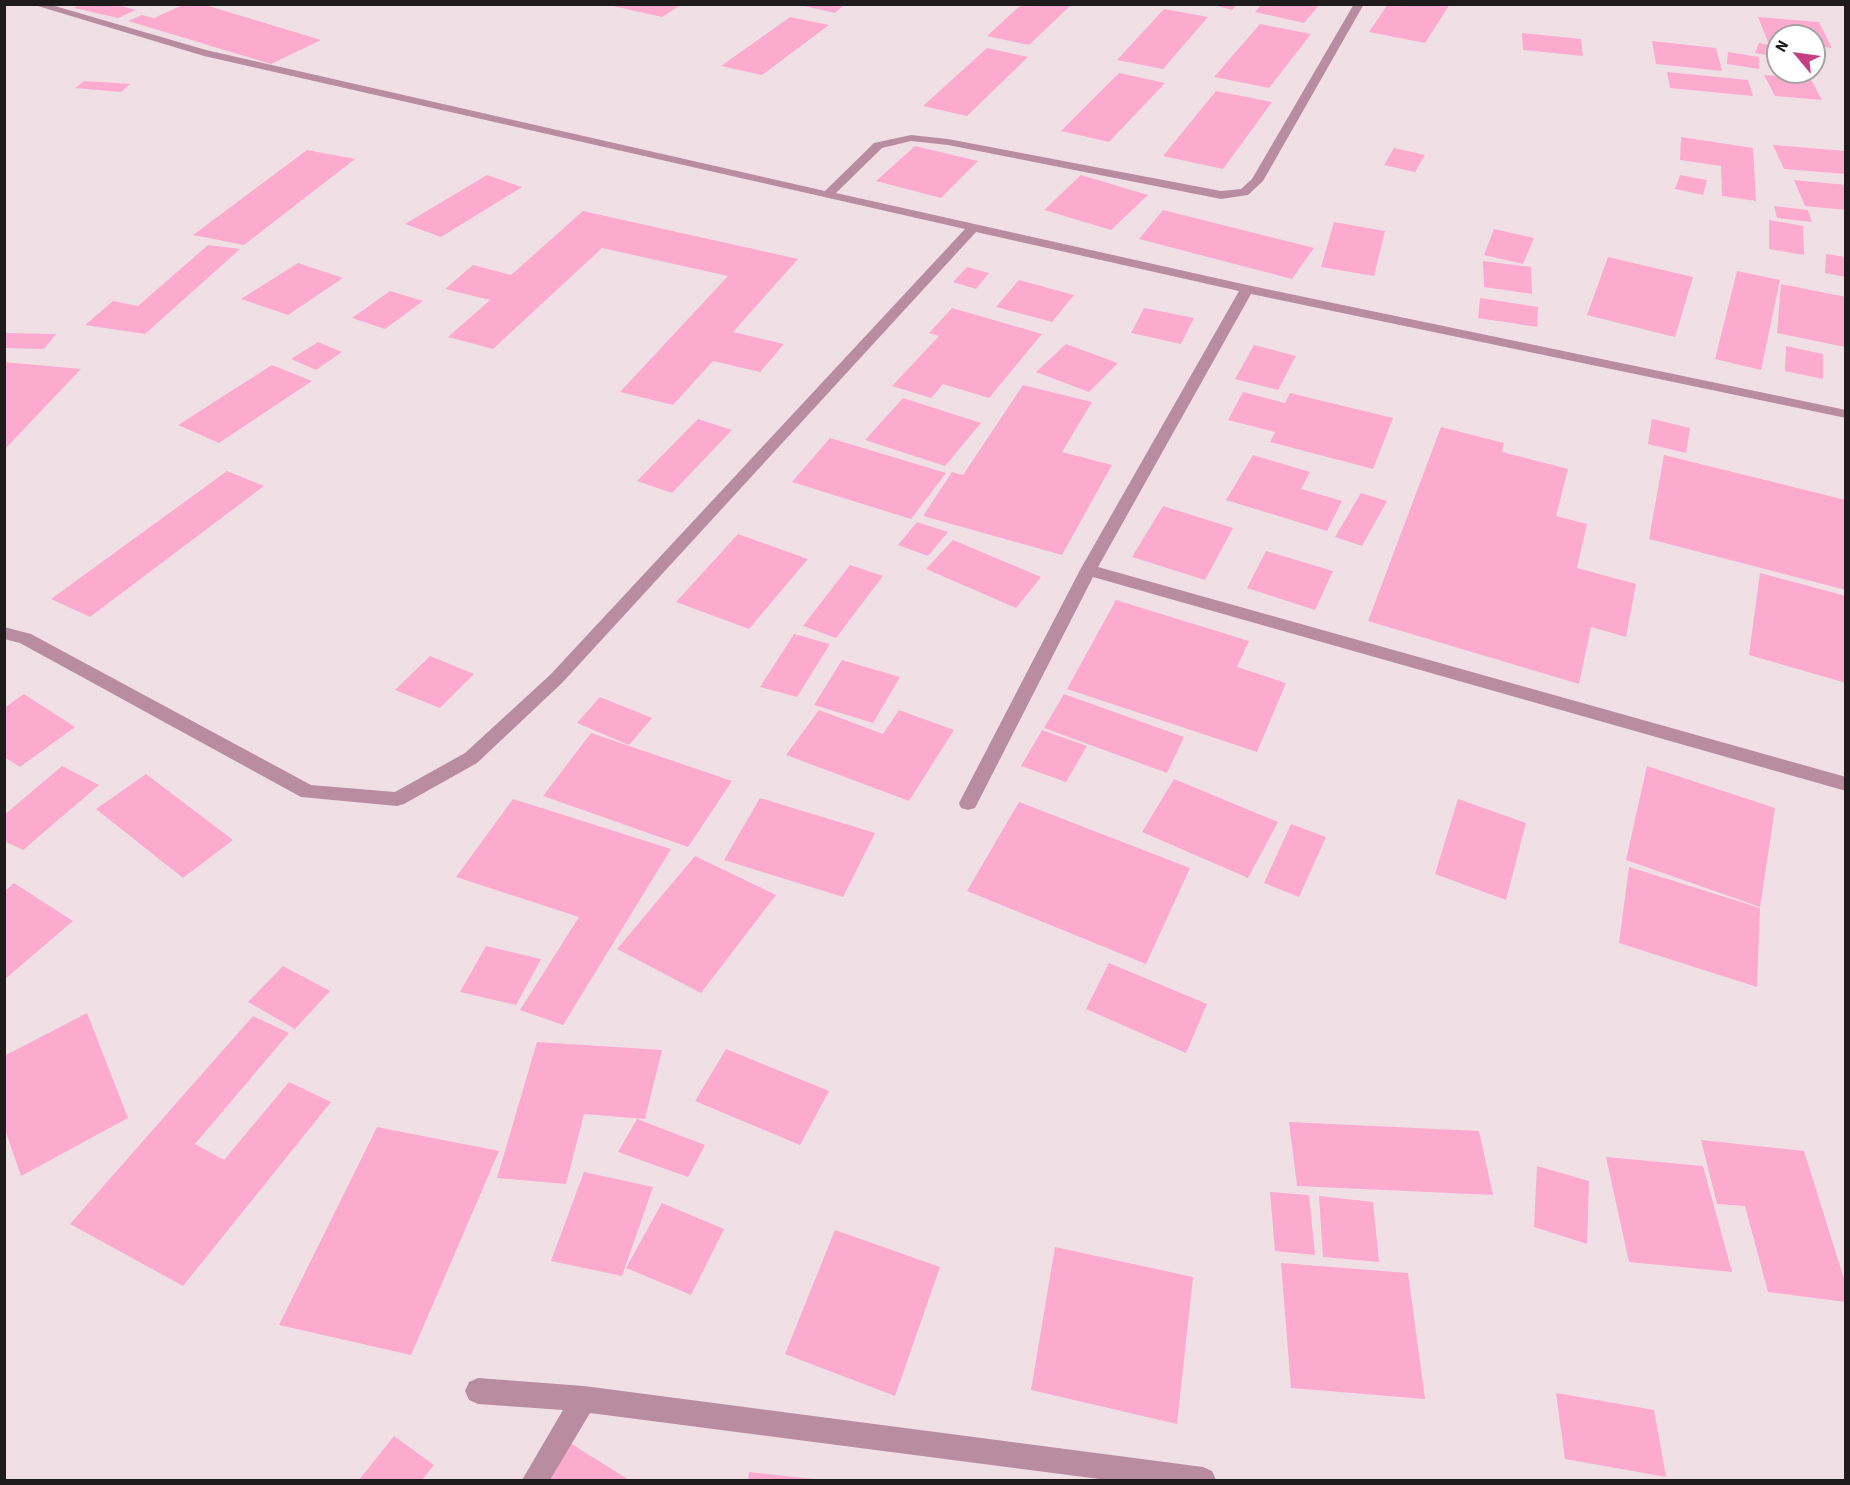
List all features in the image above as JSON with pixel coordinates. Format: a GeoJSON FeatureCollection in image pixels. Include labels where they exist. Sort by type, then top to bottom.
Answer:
{"type":"FeatureCollection","features":[{"type":"Feature","properties":{"kind":"street"},"geometry":{"type":"LineString","coordinates":[[36,4],[204,53],[828,195],[1247,289],[1845,414]]}},
{"type":"Feature","properties":{"kind":"street"},"geometry":{"type":"LineString","coordinates":[[828,195],[879,145],[911,138],[948,142],[1221,195],[1244,192],[1257,181],[1359,4]]}},
{"type":"Feature","properties":{"kind":"street"},"geometry":{"type":"LineString","coordinates":[[4,633],[25,638],[309,792],[397,799],[471,758],[556,679],[974,227]]}},
{"type":"Feature","properties":{"kind":"street"},"geometry":{"type":"LineString","coordinates":[[968,803],[1088,570],[1247,289]]}},
{"type":"Feature","properties":{"kind":"street"},"geometry":{"type":"LineString","coordinates":[[1088,570],[1845,784]]}},
{"type":"Feature","properties":{"kind":"street"},"geometry":{"type":"LineString","coordinates":[[478,1391],[584,1399],[1203,1480]]}},
{"type":"Feature","properties":{"kind":"street"},"geometry":{"type":"LineString","coordinates":[[535,1480],[584,1399]]}},
{"type":"Feature","properties":{"kind":"building"},"geometry":{"type":"Polygon","coordinates":[[[80,4],[114,4],[136,10],[118,18],[74,8],[80,4]]]}},
{"type":"Feature","properties":{"kind":"building"},"geometry":{"type":"Polygon","coordinates":[[[185,4],[202,4],[321,40],[271,64],[128,21],[142,15],[154,18],[185,4]]]}},
{"type":"Feature","properties":{"kind":"building"},"geometry":{"type":"Polygon","coordinates":[[[616,4],[682,4],[662,17],[613,6],[616,4]]]}},
{"type":"Feature","properties":{"kind":"building"},"geometry":{"type":"Polygon","coordinates":[[[795,4],[845,4],[835,13],[795,4]]]}},
{"type":"Feature","properties":{"kind":"building"},"geometry":{"type":"Polygon","coordinates":[[[1022,4],[1072,4],[1029,45],[987,36],[1022,4]]]}},
{"type":"Feature","properties":{"kind":"building"},"geometry":{"type":"Polygon","coordinates":[[[1210,4],[1237,4],[1232,10],[1210,4]]]}},
{"type":"Feature","properties":{"kind":"building"},"geometry":{"type":"Polygon","coordinates":[[[1262,4],[1320,4],[1304,23],[1255,12],[1262,4]]]}},
{"type":"Feature","properties":{"kind":"building"},"geometry":{"type":"Polygon","coordinates":[[[1388,4],[1450,4],[1425,43],[1369,32],[1388,4]]]}},
{"type":"Feature","properties":{"kind":"building"},"geometry":{"type":"Polygon","coordinates":[[[1164,9],[1208,17],[1163,69],[1117,60],[1164,9]]]}},
{"type":"Feature","properties":{"kind":"building"},"geometry":{"type":"Polygon","coordinates":[[[790,17],[829,25],[762,75],[721,66],[790,17]]]}},
{"type":"Feature","properties":{"kind":"building"},"geometry":{"type":"Polygon","coordinates":[[[1758,17],[1819,22],[1820,24],[1766,24],[1766,37],[1758,17]]]}},
{"type":"Feature","properties":{"kind":"building"},"geometry":{"type":"Polygon","coordinates":[[[1260,24],[1311,34],[1269,88],[1214,77],[1260,24]]]}},
{"type":"Feature","properties":{"kind":"building"},"geometry":{"type":"Polygon","coordinates":[[[1522,33],[1581,39],[1583,56],[1523,50],[1522,33]]]}},
{"type":"Feature","properties":{"kind":"building"},"geometry":{"type":"Polygon","coordinates":[[[1826,36],[1832,48],[1826,47],[1826,36]]]}},
{"type":"Feature","properties":{"kind":"building"},"geometry":{"type":"Polygon","coordinates":[[[1652,41],[1716,48],[1722,71],[1656,64],[1652,41]]]}},
{"type":"Feature","properties":{"kind":"building"},"geometry":{"type":"Polygon","coordinates":[[[1759,43],[1766,44],[1766,55],[1755,53],[1759,43]]]}},
{"type":"Feature","properties":{"kind":"building"},"geometry":{"type":"Polygon","coordinates":[[[987,48],[1028,57],[967,116],[923,106],[987,48]]]}},
{"type":"Feature","properties":{"kind":"building"},"geometry":{"type":"Polygon","coordinates":[[[1728,52],[1759,57],[1759,69],[1727,64],[1728,52]]]}},
{"type":"Feature","properties":{"kind":"building"},"geometry":{"type":"Polygon","coordinates":[[[1667,72],[1748,80],[1753,96],[1670,88],[1667,72]]]}},
{"type":"Feature","properties":{"kind":"building"},"geometry":{"type":"Polygon","coordinates":[[[1119,73],[1165,83],[1109,142],[1061,131],[1119,73]]]}},
{"type":"Feature","properties":{"kind":"building"},"geometry":{"type":"Polygon","coordinates":[[[84,81],[130,84],[121,92],[75,88],[84,81]]]}},
{"type":"Feature","properties":{"kind":"building"},"geometry":{"type":"Polygon","coordinates":[[[1769,84],[1813,84],[1822,100],[1775,96],[1769,84]]]}},
{"type":"Feature","properties":{"kind":"building"},"geometry":{"type":"Polygon","coordinates":[[[1216,91],[1272,102],[1223,169],[1163,156],[1216,91]]]}},
{"type":"Feature","properties":{"kind":"building"},"geometry":{"type":"Polygon","coordinates":[[[1681,137],[1753,148],[1756,201],[1722,196],[1721,166],[1680,160],[1681,137]]]}},
{"type":"Feature","properties":{"kind":"building"},"geometry":{"type":"Polygon","coordinates":[[[1773,145],[1846,151],[1846,174],[1784,169],[1773,145]]]}},
{"type":"Feature","properties":{"kind":"building"},"geometry":{"type":"Polygon","coordinates":[[[915,146],[978,161],[941,198],[876,181],[915,146]]]}},
{"type":"Feature","properties":{"kind":"building"},"geometry":{"type":"Polygon","coordinates":[[[1394,148],[1425,155],[1415,172],[1384,165],[1394,148]]]}},
{"type":"Feature","properties":{"kind":"building"},"geometry":{"type":"Polygon","coordinates":[[[307,150],[355,159],[244,245],[193,235],[307,150]]]}},
{"type":"Feature","properties":{"kind":"building"},"geometry":{"type":"Polygon","coordinates":[[[487,175],[522,187],[441,237],[405,224],[487,175]]]}},
{"type":"Feature","properties":{"kind":"building"},"geometry":{"type":"Polygon","coordinates":[[[1081,175],[1148,195],[1111,230],[1044,210],[1081,175]]]}},
{"type":"Feature","properties":{"kind":"building"},"geometry":{"type":"Polygon","coordinates":[[[1680,175],[1707,180],[1703,195],[1675,189],[1680,175]]]}},
{"type":"Feature","properties":{"kind":"building"},"geometry":{"type":"Polygon","coordinates":[[[1794,180],[1846,185],[1846,210],[1805,206],[1794,180]]]}},
{"type":"Feature","properties":{"kind":"building"},"geometry":{"type":"Polygon","coordinates":[[[1774,206],[1808,210],[1812,222],[1777,218],[1774,206]]]}},
{"type":"Feature","properties":{"kind":"building"},"geometry":{"type":"Polygon","coordinates":[[[1163,210],[1314,248],[1292,279],[1139,239],[1163,210]]]}},
{"type":"Feature","properties":{"kind":"building"},"geometry":{"type":"Polygon","coordinates":[[[583,211],[798,259],[733,332],[784,344],[760,372],[713,361],[673,405],[620,392],[728,276],[602,248],[493,349],[448,337],[490,300],[445,289],[473,265],[511,275],[583,211]]]}},
{"type":"Feature","properties":{"kind":"building"},"geometry":{"type":"Polygon","coordinates":[[[1769,220],[1803,226],[1804,255],[1769,249],[1769,220]]]}},
{"type":"Feature","properties":{"kind":"building"},"geometry":{"type":"Polygon","coordinates":[[[1334,222],[1385,231],[1374,276],[1321,267],[1334,222]]]}},
{"type":"Feature","properties":{"kind":"building"},"geometry":{"type":"Polygon","coordinates":[[[1494,229],[1534,238],[1523,264],[1484,255],[1494,229]]]}},
{"type":"Feature","properties":{"kind":"building"},"geometry":{"type":"Polygon","coordinates":[[[208,245],[240,249],[145,334],[85,325],[113,301],[138,306],[208,245]]]}},
{"type":"Feature","properties":{"kind":"building"},"geometry":{"type":"Polygon","coordinates":[[[1826,254],[1846,257],[1846,277],[1825,273],[1826,254]]]}},
{"type":"Feature","properties":{"kind":"building"},"geometry":{"type":"Polygon","coordinates":[[[1608,257],[1693,277],[1675,337],[1587,315],[1608,257]]]}},
{"type":"Feature","properties":{"kind":"building"},"geometry":{"type":"Polygon","coordinates":[[[1483,261],[1531,267],[1532,294],[1484,287],[1483,261]]]}},
{"type":"Feature","properties":{"kind":"building"},"geometry":{"type":"Polygon","coordinates":[[[298,263],[343,278],[288,315],[241,299],[298,263]]]}},
{"type":"Feature","properties":{"kind":"building"},"geometry":{"type":"Polygon","coordinates":[[[967,267],[989,273],[976,289],[953,282],[967,267]]]}},
{"type":"Feature","properties":{"kind":"building"},"geometry":{"type":"Polygon","coordinates":[[[1737,271],[1780,280],[1761,370],[1715,359],[1737,271]]]}},
{"type":"Feature","properties":{"kind":"building"},"geometry":{"type":"Polygon","coordinates":[[[1019,280],[1074,295],[1052,322],[996,307],[1019,280]]]}},
{"type":"Feature","properties":{"kind":"building"},"geometry":{"type":"Polygon","coordinates":[[[1781,284],[1846,297],[1845,347],[1777,333],[1781,284]]]}},
{"type":"Feature","properties":{"kind":"building"},"geometry":{"type":"Polygon","coordinates":[[[390,291],[423,301],[385,329],[352,318],[390,291]]]}},
{"type":"Feature","properties":{"kind":"building"},"geometry":{"type":"Polygon","coordinates":[[[1480,298],[1538,307],[1537,327],[1478,318],[1480,298]]]}},
{"type":"Feature","properties":{"kind":"building"},"geometry":{"type":"Polygon","coordinates":[[[952,308],[1042,334],[989,398],[943,384],[931,398],[892,386],[939,336],[929,333],[952,308]]]}},
{"type":"Feature","properties":{"kind":"building"},"geometry":{"type":"Polygon","coordinates":[[[1144,308],[1194,318],[1181,344],[1131,333],[1144,308]]]}},
{"type":"Feature","properties":{"kind":"building"},"geometry":{"type":"Polygon","coordinates":[[[4,333],[56,334],[44,349],[4,348],[4,333]]]}},
{"type":"Feature","properties":{"kind":"building"},"geometry":{"type":"Polygon","coordinates":[[[318,342],[342,352],[316,370],[291,359],[318,342]]]}},
{"type":"Feature","properties":{"kind":"building"},"geometry":{"type":"Polygon","coordinates":[[[1066,344],[1118,363],[1089,392],[1036,372],[1066,344]]]}},
{"type":"Feature","properties":{"kind":"building"},"geometry":{"type":"Polygon","coordinates":[[[1254,345],[1296,356],[1278,390],[1235,379],[1254,345]]]}},
{"type":"Feature","properties":{"kind":"building"},"geometry":{"type":"Polygon","coordinates":[[[1786,346],[1823,354],[1823,379],[1785,371],[1786,346]]]}},
{"type":"Feature","properties":{"kind":"building"},"geometry":{"type":"Polygon","coordinates":[[[4,362],[81,369],[4,450],[4,362]]]}},
{"type":"Feature","properties":{"kind":"building"},"geometry":{"type":"Polygon","coordinates":[[[272,365],[312,381],[219,443],[178,425],[272,365]]]}},
{"type":"Feature","properties":{"kind":"building"},"geometry":{"type":"Polygon","coordinates":[[[1023,385],[1092,402],[1062,452],[1112,465],[1062,555],[923,516],[952,472],[963,475],[1023,385]]]}},
{"type":"Feature","properties":{"kind":"building"},"geometry":{"type":"Polygon","coordinates":[[[1243,392],[1285,403],[1290,393],[1393,418],[1373,469],[1270,442],[1275,432],[1228,420],[1243,392]]]}},
{"type":"Feature","properties":{"kind":"building"},"geometry":{"type":"Polygon","coordinates":[[[903,398],[981,423],[945,466],[865,440],[903,398]]]}},
{"type":"Feature","properties":{"kind":"building"},"geometry":{"type":"Polygon","coordinates":[[[698,419],[732,430],[672,493],[637,481],[698,419]]]}},
{"type":"Feature","properties":{"kind":"building"},"geometry":{"type":"Polygon","coordinates":[[[1652,419],[1690,428],[1686,453],[1648,444],[1652,419]]]}},
{"type":"Feature","properties":{"kind":"building"},"geometry":{"type":"Polygon","coordinates":[[[1441,427],[1504,443],[1502,452],[1568,469],[1556,516],[1587,524],[1577,568],[1636,584],[1626,637],[1591,627],[1579,684],[1368,621],[1441,427]]]}},
{"type":"Feature","properties":{"kind":"building"},"geometry":{"type":"Polygon","coordinates":[[[830,438],[946,473],[911,519],[792,482],[830,438]]]}},
{"type":"Feature","properties":{"kind":"building"},"geometry":{"type":"Polygon","coordinates":[[[1253,455],[1310,472],[1301,489],[1342,501],[1327,531],[1226,500],[1253,455]]]}},
{"type":"Feature","properties":{"kind":"building"},"geometry":{"type":"Polygon","coordinates":[[[1664,455],[1846,500],[1846,590],[1649,539],[1664,455]]]}},
{"type":"Feature","properties":{"kind":"building"},"geometry":{"type":"Polygon","coordinates":[[[227,471],[264,486],[90,617],[51,599],[227,471]]]}},
{"type":"Feature","properties":{"kind":"building"},"geometry":{"type":"Polygon","coordinates":[[[1361,493],[1387,501],[1362,546],[1335,537],[1361,493]]]}},
{"type":"Feature","properties":{"kind":"building"},"geometry":{"type":"Polygon","coordinates":[[[1163,506],[1233,528],[1205,580],[1132,557],[1163,506]]]}},
{"type":"Feature","properties":{"kind":"building"},"geometry":{"type":"Polygon","coordinates":[[[917,522],[948,532],[928,556],[898,545],[917,522]]]}},
{"type":"Feature","properties":{"kind":"building"},"geometry":{"type":"Polygon","coordinates":[[[738,534],[808,559],[749,629],[676,602],[738,534]]]}},
{"type":"Feature","properties":{"kind":"building"},"geometry":{"type":"Polygon","coordinates":[[[953,540],[1041,577],[1016,608],[926,569],[953,540]]]}},
{"type":"Feature","properties":{"kind":"building"},"geometry":{"type":"Polygon","coordinates":[[[1266,551],[1333,571],[1315,610],[1247,588],[1266,551]]]}},
{"type":"Feature","properties":{"kind":"building"},"geometry":{"type":"Polygon","coordinates":[[[850,565],[883,576],[836,638],[803,626],[850,565]]]}},
{"type":"Feature","properties":{"kind":"building"},"geometry":{"type":"Polygon","coordinates":[[[1760,573],[1846,596],[1846,683],[1749,655],[1760,573]]]}},
{"type":"Feature","properties":{"kind":"building"},"geometry":{"type":"Polygon","coordinates":[[[1116,600],[1249,641],[1237,667],[1286,683],[1257,752],[1067,689],[1116,600]]]}},
{"type":"Feature","properties":{"kind":"building"},"geometry":{"type":"Polygon","coordinates":[[[794,634],[830,644],[797,697],[760,687],[794,634]]]}},
{"type":"Feature","properties":{"kind":"building"},"geometry":{"type":"Polygon","coordinates":[[[430,656],[474,674],[440,708],[395,690],[430,656]]]}},
{"type":"Feature","properties":{"kind":"building"},"geometry":{"type":"Polygon","coordinates":[[[842,660],[900,677],[873,723],[814,705],[842,660]]]}},
{"type":"Feature","properties":{"kind":"building"},"geometry":{"type":"Polygon","coordinates":[[[24,694],[75,727],[20,767],[4,757],[4,708],[24,694]]]}},
{"type":"Feature","properties":{"kind":"building"},"geometry":{"type":"Polygon","coordinates":[[[1064,694],[1184,737],[1167,773],[1044,728],[1064,694]]]}},
{"type":"Feature","properties":{"kind":"building"},"geometry":{"type":"Polygon","coordinates":[[[600,697],[652,718],[629,745],[577,723],[600,697]]]}},
{"type":"Feature","properties":{"kind":"building"},"geometry":{"type":"Polygon","coordinates":[[[819,710],[883,734],[899,710],[954,730],[909,801],[786,755],[819,710]]]}},
{"type":"Feature","properties":{"kind":"building"},"geometry":{"type":"Polygon","coordinates":[[[1042,730],[1087,746],[1066,782],[1021,766],[1042,730]]]}},
{"type":"Feature","properties":{"kind":"building"},"geometry":{"type":"Polygon","coordinates":[[[591,733],[732,781],[688,847],[543,796],[591,733]]]}},
{"type":"Feature","properties":{"kind":"building"},"geometry":{"type":"Polygon","coordinates":[[[62,766],[99,785],[23,850],[4,841],[4,815],[62,766]]]}},
{"type":"Feature","properties":{"kind":"building"},"geometry":{"type":"Polygon","coordinates":[[[1647,766],[1775,808],[1760,907],[1626,860],[1647,766]]]}},
{"type":"Feature","properties":{"kind":"building"},"geometry":{"type":"Polygon","coordinates":[[[146,774],[233,840],[183,878],[96,809],[146,774]]]}},
{"type":"Feature","properties":{"kind":"building"},"geometry":{"type":"Polygon","coordinates":[[[1174,779],[1278,822],[1248,878],[1142,832],[1174,779]]]}},
{"type":"Feature","properties":{"kind":"building"},"geometry":{"type":"Polygon","coordinates":[[[760,798],[875,833],[843,897],[724,860],[760,798]]]}},
{"type":"Feature","properties":{"kind":"building"},"geometry":{"type":"Polygon","coordinates":[[[513,799],[671,849],[563,1025],[520,1010],[579,917],[456,877],[513,799]]]}},
{"type":"Feature","properties":{"kind":"building"},"geometry":{"type":"Polygon","coordinates":[[[1458,799],[1526,823],[1506,900],[1435,874],[1458,799]]]}},
{"type":"Feature","properties":{"kind":"building"},"geometry":{"type":"Polygon","coordinates":[[[1019,802],[1190,868],[1146,964],[967,891],[1019,802]]]}},
{"type":"Feature","properties":{"kind":"building"},"geometry":{"type":"Polygon","coordinates":[[[1291,824],[1326,837],[1299,897],[1264,883],[1291,824]]]}},
{"type":"Feature","properties":{"kind":"building"},"geometry":{"type":"Polygon","coordinates":[[[695,856],[776,895],[701,993],[617,949],[695,856]]]}},
{"type":"Feature","properties":{"kind":"building"},"geometry":{"type":"Polygon","coordinates":[[[1629,867],[1760,908],[1757,987],[1619,943],[1629,867]]]}},
{"type":"Feature","properties":{"kind":"building"},"geometry":{"type":"Polygon","coordinates":[[[14,883],[73,921],[5,979],[5,891],[14,883]]]}},
{"type":"Feature","properties":{"kind":"building"},"geometry":{"type":"Polygon","coordinates":[[[486,946],[541,959],[516,1005],[460,992],[486,946]]]}},
{"type":"Feature","properties":{"kind":"building"},"geometry":{"type":"Polygon","coordinates":[[[1109,963],[1207,1004],[1186,1053],[1086,1009],[1109,963]]]}},
{"type":"Feature","properties":{"kind":"building"},"geometry":{"type":"Polygon","coordinates":[[[283,966],[330,991],[295,1029],[248,1002],[283,966]]]}},
{"type":"Feature","properties":{"kind":"building"},"geometry":{"type":"Polygon","coordinates":[[[87,1013],[128,1118],[21,1176],[4,1127],[4,1056],[87,1013]]]}},
{"type":"Feature","properties":{"kind":"building"},"geometry":{"type":"Polygon","coordinates":[[[253,1016],[289,1033],[195,1144],[224,1160],[289,1082],[331,1102],[183,1286],[70,1224],[253,1016]]]}},
{"type":"Feature","properties":{"kind":"building"},"geometry":{"type":"Polygon","coordinates":[[[537,1042],[662,1050],[645,1119],[584,1114],[566,1184],[497,1178],[537,1042]]]}},
{"type":"Feature","properties":{"kind":"building"},"geometry":{"type":"Polygon","coordinates":[[[726,1049],[829,1091],[800,1145],[695,1101],[726,1049]]]}},
{"type":"Feature","properties":{"kind":"building"},"geometry":{"type":"Polygon","coordinates":[[[637,1119],[705,1145],[688,1177],[618,1152],[637,1119]]]}},
{"type":"Feature","properties":{"kind":"building"},"geometry":{"type":"Polygon","coordinates":[[[1289,1122],[1479,1131],[1493,1195],[1297,1186],[1289,1122]]]}},
{"type":"Feature","properties":{"kind":"building"},"geometry":{"type":"Polygon","coordinates":[[[377,1127],[499,1151],[411,1355],[279,1325],[377,1127]]]}},
{"type":"Feature","properties":{"kind":"building"},"geometry":{"type":"Polygon","coordinates":[[[1701,1140],[1804,1151],[1846,1285],[1846,1302],[1768,1292],[1745,1206],[1717,1204],[1701,1140]]]}},
{"type":"Feature","properties":{"kind":"building"},"geometry":{"type":"Polygon","coordinates":[[[1606,1157],[1703,1166],[1732,1272],[1629,1262],[1606,1157]]]}},
{"type":"Feature","properties":{"kind":"building"},"geometry":{"type":"Polygon","coordinates":[[[1537,1166],[1589,1181],[1587,1244],[1534,1227],[1537,1166]]]}},
{"type":"Feature","properties":{"kind":"building"},"geometry":{"type":"Polygon","coordinates":[[[584,1172],[653,1187],[622,1276],[551,1261],[584,1172]]]}},
{"type":"Feature","properties":{"kind":"building"},"geometry":{"type":"Polygon","coordinates":[[[1270,1192],[1309,1195],[1315,1255],[1275,1251],[1270,1192]]]}},
{"type":"Feature","properties":{"kind":"building"},"geometry":{"type":"Polygon","coordinates":[[[1319,1196],[1373,1202],[1379,1262],[1323,1257],[1319,1196]]]}},
{"type":"Feature","properties":{"kind":"building"},"geometry":{"type":"Polygon","coordinates":[[[662,1203],[724,1229],[691,1295],[626,1268],[662,1203]]]}},
{"type":"Feature","properties":{"kind":"building"},"geometry":{"type":"Polygon","coordinates":[[[835,1230],[940,1267],[895,1396],[785,1354],[835,1230]]]}},
{"type":"Feature","properties":{"kind":"building"},"geometry":{"type":"Polygon","coordinates":[[[1055,1247],[1193,1277],[1177,1424],[1031,1390],[1055,1247]]]}},
{"type":"Feature","properties":{"kind":"building"},"geometry":{"type":"Polygon","coordinates":[[[1281,1263],[1408,1273],[1425,1399],[1291,1388],[1281,1263]]]}},
{"type":"Feature","properties":{"kind":"building"},"geometry":{"type":"Polygon","coordinates":[[[1556,1393],[1654,1410],[1666,1477],[1565,1459],[1556,1393]]]}},
{"type":"Feature","properties":{"kind":"building"},"geometry":{"type":"Polygon","coordinates":[[[394,1436],[434,1465],[422,1480],[359,1480],[394,1436]]]}},
{"type":"Feature","properties":{"kind":"building"},"geometry":{"type":"Polygon","coordinates":[[[567,1441],[629,1480],[541,1480],[567,1441]]]}},
{"type":"Feature","properties":{"kind":"building"},"geometry":{"type":"Polygon","coordinates":[[[749,1472],[813,1479],[813,1480],[748,1480],[749,1472]]]}}]}
